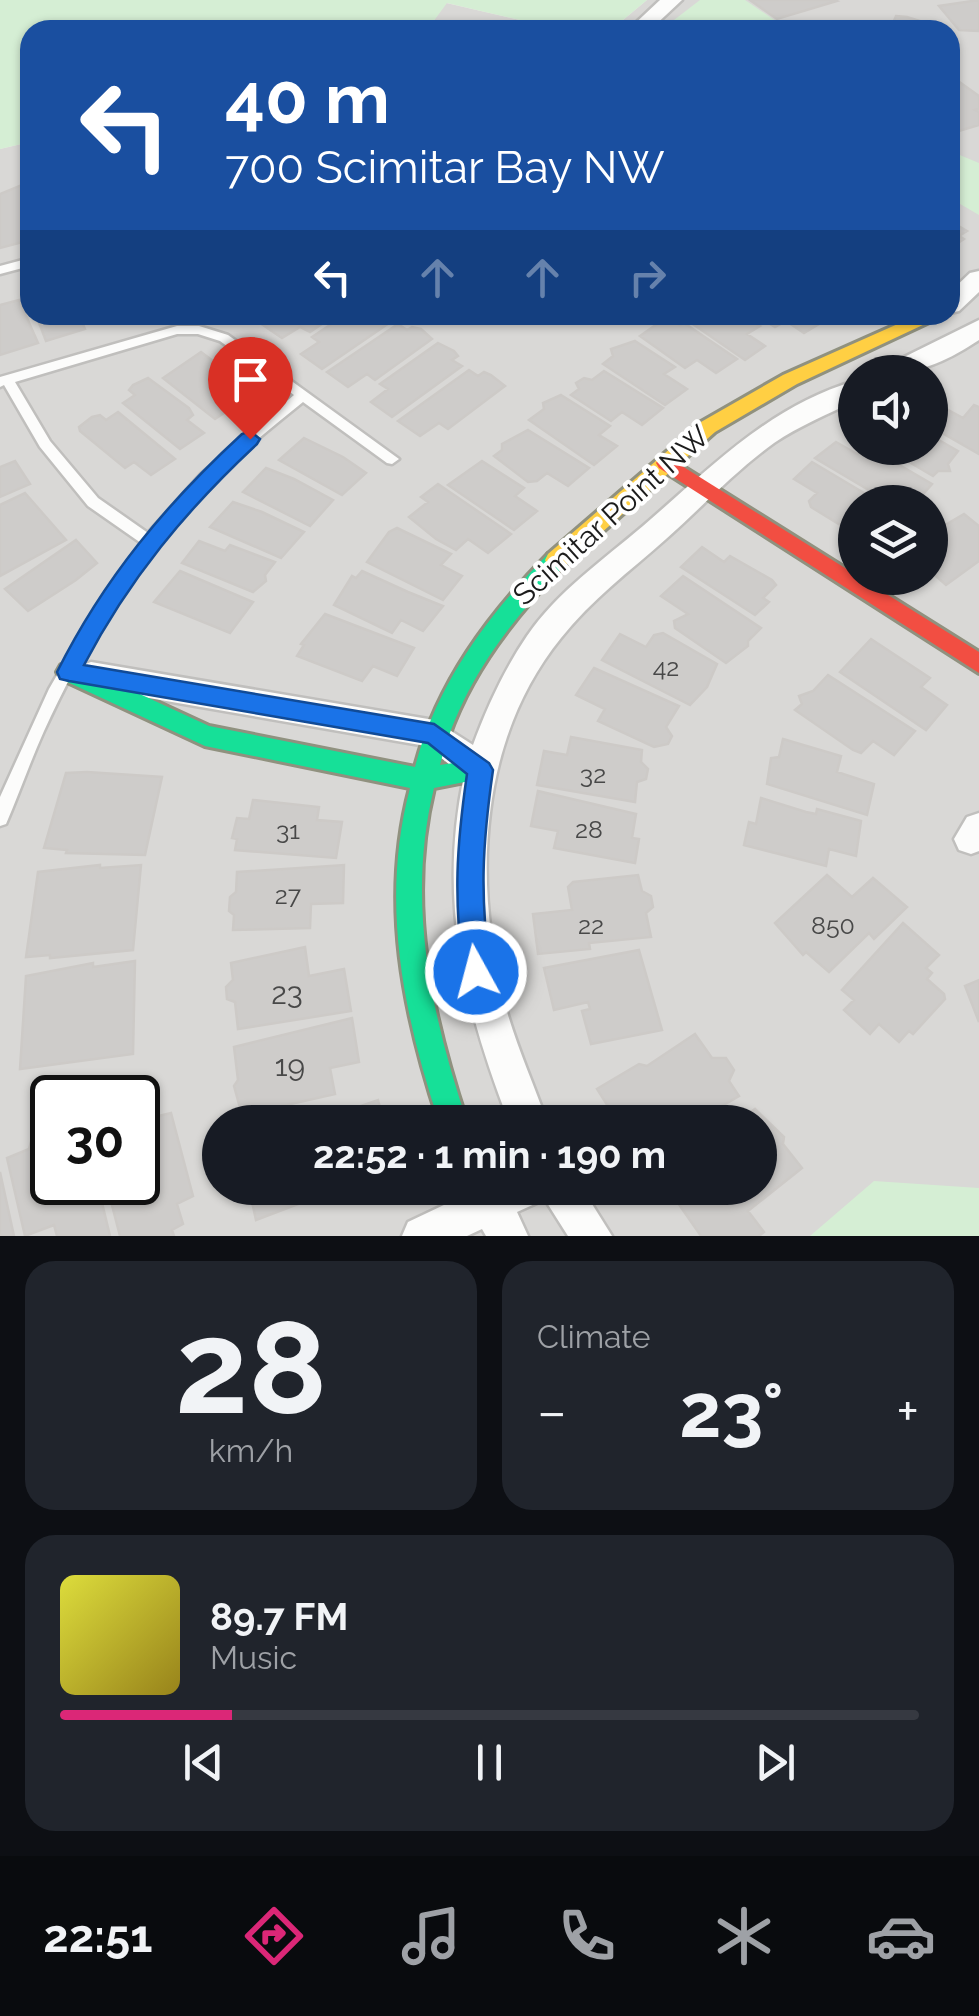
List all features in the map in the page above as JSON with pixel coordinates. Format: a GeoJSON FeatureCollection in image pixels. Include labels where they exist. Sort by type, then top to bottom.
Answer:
{"type":"FeatureCollection","features":[{"type":"Feature","properties":{"kind":"street"},"geometry":{"type":"LineString","coordinates":[[649,20],[672,0]]}},
{"type":"Feature","properties":{"kind":"street"},"geometry":{"type":"LineString","coordinates":[[960,296],[979,279]]}},
{"type":"Feature","properties":{"kind":"street","name":"Scimitar Point NW"},"geometry":{"type":"LineString","coordinates":[[448,1105],[420,1017],[408,934],[406,878],[411,821],[420,780],[451,692],[494,624],[519,593],[708,427],[754,397],[911,325]]}},
{"type":"Feature","properties":{"kind":"street"},"geometry":{"type":"LineString","coordinates":[[928,355],[973,332]]}},
{"type":"Feature","properties":{"kind":"street","name":"Scimitar Point NW"},"geometry":{"type":"LineString","coordinates":[[521,1105],[497,1050],[476,972],[468,905],[468,852],[480,770],[506,701],[539,645],[600,579],[764,437],[838,399]]}},
{"type":"Feature","properties":{"kind":"street"},"geometry":{"type":"LineString","coordinates":[[666,463],[979,664]]}},
{"type":"Feature","properties":{"kind":"street"},"geometry":{"type":"LineString","coordinates":[[69,672],[434,734],[480,770]]}},
{"type":"Feature","properties":{"kind":"street"},"geometry":{"type":"LineString","coordinates":[[69,672],[205,736],[420,780],[480,770]]}},
{"type":"Feature","properties":{"kind":"street"},"geometry":{"type":"LineString","coordinates":[[422,1236],[499,1205]]}},
{"type":"Feature","properties":{"kind":"street"},"geometry":{"type":"LineString","coordinates":[[571,1205],[592,1236]]}},
{"type":"Feature","properties":{"kind":"lane"},"geometry":{"type":"LineString","coordinates":[[150,542],[93,502],[45,444],[4,381],[167,332],[198,330],[224,338],[392,459]]}},
{"type":"Feature","properties":{"kind":"lane"},"geometry":{"type":"LineString","coordinates":[[0,819],[30,745],[104,606],[150,542],[230,456],[303,395]]}},
{"type":"Feature","properties":{"kind":"shaded area"},"geometry":{"type":"Polygon","coordinates":[[[647,0],[979,0],[979,1236],[0,1236],[0,149],[20,144],[20,325],[960,325],[960,20],[623,20],[647,0]]]}},
{"type":"Feature","properties":{"kind":"shaded area"},"geometry":{"type":"Polygon","coordinates":[[[446,3],[520,20],[434,20],[446,3]]]}},
{"type":"Feature","properties":{"kind":"green space"},"geometry":{"type":"Polygon","coordinates":[[[0,0],[647,0],[623,20],[520,20],[447,3],[434,20],[20,20],[20,144],[0,149],[0,0]]]}},
{"type":"Feature","properties":{"kind":"green space"},"geometry":{"type":"Polygon","coordinates":[[[700,0],[745,0],[774,20],[674,20],[700,0]]]}},
{"type":"Feature","properties":{"kind":"green space"},"geometry":{"type":"Polygon","coordinates":[[[960,155],[979,163],[979,215],[960,204],[960,155]]]}},
{"type":"Feature","properties":{"kind":"green space"},"geometry":{"type":"Polygon","coordinates":[[[874,1181],[979,1188],[979,1236],[810,1236],[874,1181]]]}},
{"type":"Feature","properties":{"kind":"building"},"geometry":{"type":"Polygon","coordinates":[[[750,0],[835,0],[837,1],[777,19],[750,0]]]}},
{"type":"Feature","properties":{"kind":"building"},"geometry":{"type":"Polygon","coordinates":[[[979,0],[979,31],[960,30],[960,20],[951,20],[939,6],[979,0]]]}},
{"type":"Feature","properties":{"kind":"building"},"geometry":{"type":"Polygon","coordinates":[[[960,82],[979,96],[979,109],[975,110],[979,112],[979,125],[960,131],[960,82]]]}},
{"type":"Feature","properties":{"kind":"building"},"geometry":{"type":"Polygon","coordinates":[[[20,186],[20,243],[0,248],[0,194],[20,186]]]}},
{"type":"Feature","properties":{"kind":"building"},"geometry":{"type":"Polygon","coordinates":[[[19,300],[20,325],[30,325],[38,343],[0,355],[0,305],[19,300]]]}},
{"type":"Feature","properties":{"kind":"building"},"geometry":{"type":"Polygon","coordinates":[[[40,325],[83,325],[85,329],[46,341],[40,325]]]}},
{"type":"Feature","properties":{"kind":"building"},"geometry":{"type":"Polygon","coordinates":[[[263,325],[320,325],[310,332],[300,327],[282,338],[263,325]]]}},
{"type":"Feature","properties":{"kind":"building"},"geometry":{"type":"Polygon","coordinates":[[[330,325],[386,325],[322,369],[301,354],[319,342],[312,337],[330,325]]]}},
{"type":"Feature","properties":{"kind":"building"},"geometry":{"type":"Polygon","coordinates":[[[397,325],[407,330],[421,329],[432,339],[375,380],[367,374],[348,387],[327,372],[397,325]]]}},
{"type":"Feature","properties":{"kind":"building"},"geometry":{"type":"Polygon","coordinates":[[[656,325],[687,325],[737,359],[716,373],[697,360],[685,368],[640,336],[656,325]]]}},
{"type":"Feature","properties":{"kind":"building"},"geometry":{"type":"Polygon","coordinates":[[[694,325],[760,326],[747,334],[765,346],[745,360],[694,325]]]}},
{"type":"Feature","properties":{"kind":"building"},"geometry":{"type":"Polygon","coordinates":[[[792,325],[817,325],[804,333],[792,325]]]}},
{"type":"Feature","properties":{"kind":"building"},"geometry":{"type":"Polygon","coordinates":[[[635,341],[675,367],[664,374],[687,389],[665,405],[603,364],[613,356],[611,349],[635,341]]]}},
{"type":"Feature","properties":{"kind":"building"},"geometry":{"type":"Polygon","coordinates":[[[438,343],[454,351],[458,356],[452,360],[462,366],[392,417],[371,402],[388,389],[380,384],[438,343]]]}},
{"type":"Feature","properties":{"kind":"building"},"geometry":{"type":"Polygon","coordinates":[[[201,352],[245,385],[228,395],[239,403],[215,419],[163,378],[201,352]]]}},
{"type":"Feature","properties":{"kind":"building"},"geometry":{"type":"Polygon","coordinates":[[[469,370],[478,376],[484,372],[491,375],[505,386],[448,429],[439,423],[420,436],[398,421],[469,370]]]}},
{"type":"Feature","properties":{"kind":"building"},"geometry":{"type":"Polygon","coordinates":[[[604,371],[663,408],[642,425],[622,412],[611,421],[571,395],[579,389],[576,383],[584,378],[592,380],[604,371]]]}},
{"type":"Feature","properties":{"kind":"building"},"geometry":{"type":"Polygon","coordinates":[[[148,378],[189,408],[193,415],[187,420],[204,433],[180,449],[123,403],[135,395],[129,390],[133,385],[148,378]]]}},
{"type":"Feature","properties":{"kind":"building"},"geometry":{"type":"Polygon","coordinates":[[[561,395],[610,426],[599,435],[617,446],[594,465],[529,420],[544,409],[543,403],[561,395]]]}},
{"type":"Feature","properties":{"kind":"building"},"geometry":{"type":"Polygon","coordinates":[[[974,405],[979,407],[979,454],[948,436],[948,410],[963,418],[974,405]]]}},
{"type":"Feature","properties":{"kind":"building"},"geometry":{"type":"Polygon","coordinates":[[[118,412],[175,459],[151,475],[134,462],[125,468],[80,431],[79,427],[92,417],[100,415],[106,420],[118,412]]]}},
{"type":"Feature","properties":{"kind":"building"},"geometry":{"type":"Polygon","coordinates":[[[528,430],[589,468],[568,486],[547,473],[528,482],[494,456],[502,450],[502,444],[528,430]]]}},
{"type":"Feature","properties":{"kind":"building"},"geometry":{"type":"Polygon","coordinates":[[[304,438],[366,473],[342,495],[279,460],[304,438]]]}},
{"type":"Feature","properties":{"kind":"building"},"geometry":{"type":"Polygon","coordinates":[[[836,442],[838,465],[899,465],[932,484],[860,485],[815,458],[836,442]]]}},
{"type":"Feature","properties":{"kind":"building"},"geometry":{"type":"Polygon","coordinates":[[[948,445],[958,451],[948,464],[948,445]]]}},
{"type":"Feature","properties":{"kind":"building"},"geometry":{"type":"Polygon","coordinates":[[[15,461],[30,484],[0,497],[0,467],[15,461]]]}},
{"type":"Feature","properties":{"kind":"building"},"geometry":{"type":"Polygon","coordinates":[[[482,461],[524,488],[515,496],[537,511],[514,530],[448,485],[482,461]]]}},
{"type":"Feature","properties":{"kind":"building"},"geometry":{"type":"Polygon","coordinates":[[[812,462],[851,485],[838,485],[838,524],[811,507],[809,501],[817,493],[794,479],[812,462]]]}},
{"type":"Feature","properties":{"kind":"building"},"geometry":{"type":"Polygon","coordinates":[[[948,464],[950,471],[938,471],[933,476],[914,465],[948,464]]]}},
{"type":"Feature","properties":{"kind":"building"},"geometry":{"type":"Polygon","coordinates":[[[266,468],[333,500],[310,526],[243,492],[266,468]]]}},
{"type":"Feature","properties":{"kind":"building"},"geometry":{"type":"Polygon","coordinates":[[[438,484],[511,534],[488,553],[468,539],[456,550],[436,539],[409,517],[428,502],[421,497],[438,484]]]}},
{"type":"Feature","properties":{"kind":"building"},"geometry":{"type":"Polygon","coordinates":[[[25,493],[66,540],[0,576],[0,505],[25,493]]]}},
{"type":"Feature","properties":{"kind":"building"},"geometry":{"type":"Polygon","coordinates":[[[233,502],[304,532],[281,558],[210,527],[233,502]]]}},
{"type":"Feature","properties":{"kind":"building"},"geometry":{"type":"Polygon","coordinates":[[[964,514],[979,526],[979,561],[948,584],[948,523],[964,514]]]}},
{"type":"Feature","properties":{"kind":"building"},"geometry":{"type":"Polygon","coordinates":[[[397,528],[451,554],[441,565],[462,576],[443,600],[367,562],[389,532],[397,528]]]}},
{"type":"Feature","properties":{"kind":"building"},"geometry":{"type":"Polygon","coordinates":[[[76,540],[97,563],[76,580],[28,611],[5,589],[76,540]]]}},
{"type":"Feature","properties":{"kind":"building"},"geometry":{"type":"Polygon","coordinates":[[[199,541],[225,551],[230,545],[275,562],[265,575],[266,581],[253,592],[182,563],[199,541]]]}},
{"type":"Feature","properties":{"kind":"building"},"geometry":{"type":"Polygon","coordinates":[[[702,547],[724,562],[730,556],[772,580],[776,585],[763,598],[769,602],[755,615],[681,567],[702,547]]]}},
{"type":"Feature","properties":{"kind":"building"},"geometry":{"type":"Polygon","coordinates":[[[180,571],[253,602],[230,633],[154,602],[180,571]]]}},
{"type":"Feature","properties":{"kind":"building"},"geometry":{"type":"Polygon","coordinates":[[[362,571],[443,606],[423,631],[401,620],[392,633],[334,605],[352,576],[356,578],[362,571]]]}},
{"type":"Feature","properties":{"kind":"building"},"geometry":{"type":"Polygon","coordinates":[[[683,576],[761,628],[748,646],[726,663],[675,628],[674,621],[688,614],[661,596],[683,576]]]}},
{"type":"Feature","properties":{"kind":"building"},"geometry":{"type":"Polygon","coordinates":[[[325,614],[414,648],[397,676],[373,666],[362,681],[297,656],[304,645],[301,644],[325,614]]]}},
{"type":"Feature","properties":{"kind":"building"},"geometry":{"type":"Polygon","coordinates":[[[663,633],[717,664],[707,687],[690,705],[602,660],[620,634],[646,647],[654,635],[663,633]]]}},
{"type":"Feature","properties":{"kind":"building"},"geometry":{"type":"Polygon","coordinates":[[[871,639],[930,678],[921,687],[947,705],[926,730],[840,672],[871,639]]]}},
{"type":"Feature","properties":{"kind":"building"},"geometry":{"type":"Polygon","coordinates":[[[594,668],[679,706],[666,727],[672,736],[668,744],[654,747],[598,721],[605,709],[576,695],[594,668]]]}},
{"type":"Feature","properties":{"kind":"building"},"geometry":{"type":"Polygon","coordinates":[[[828,675],[915,731],[894,755],[873,741],[861,753],[853,750],[795,710],[802,704],[799,696],[813,691],[828,675]]]}},
{"type":"Feature","properties":{"kind":"building"},"geometry":{"type":"Polygon","coordinates":[[[571,737],[642,750],[641,762],[648,769],[646,779],[637,782],[635,802],[537,785],[544,751],[567,755],[571,737]]]}},
{"type":"Feature","properties":{"kind":"building"},"geometry":{"type":"Polygon","coordinates":[[[783,739],[841,756],[837,772],[874,784],[867,815],[767,784],[771,758],[779,757],[783,739]]]}},
{"type":"Feature","properties":{"kind":"building"},"geometry":{"type":"Polygon","coordinates":[[[66,773],[162,777],[145,855],[66,853],[67,850],[44,848],[66,773]]]}},
{"type":"Feature","properties":{"kind":"building"},"geometry":{"type":"Polygon","coordinates":[[[538,791],[636,814],[632,838],[639,839],[635,863],[554,848],[558,831],[531,826],[538,791]]]}},
{"type":"Feature","properties":{"kind":"building"},"geometry":{"type":"Polygon","coordinates":[[[761,798],[806,812],[816,814],[817,809],[861,821],[856,856],[829,849],[826,866],[744,845],[749,822],[756,824],[761,798]]]}},
{"type":"Feature","properties":{"kind":"building"},"geometry":{"type":"Polygon","coordinates":[[[253,800],[319,807],[317,820],[342,822],[336,858],[235,850],[237,839],[232,838],[237,818],[249,819],[253,800]]]}},
{"type":"Feature","properties":{"kind":"building"},"geometry":{"type":"Polygon","coordinates":[[[141,865],[133,950],[26,957],[38,872],[141,865]]]}},
{"type":"Feature","properties":{"kind":"building"},"geometry":{"type":"Polygon","coordinates":[[[344,865],[343,903],[311,904],[310,928],[233,930],[234,915],[229,911],[230,897],[236,892],[237,872],[344,865]]]}},
{"type":"Feature","properties":{"kind":"building"},"geometry":{"type":"Polygon","coordinates":[[[638,875],[642,891],[651,896],[653,907],[646,913],[651,937],[589,943],[590,949],[538,954],[533,914],[572,910],[568,887],[573,882],[638,875]]]}},
{"type":"Feature","properties":{"kind":"building"},"geometry":{"type":"Polygon","coordinates":[[[827,875],[852,897],[873,878],[907,907],[874,939],[869,933],[829,972],[806,952],[803,955],[775,923],[827,875]]]}},
{"type":"Feature","properties":{"kind":"building"},"geometry":{"type":"Polygon","coordinates":[[[903,923],[939,955],[926,968],[932,973],[927,979],[945,999],[913,1034],[909,1031],[899,1042],[879,1024],[870,1034],[844,1010],[854,1000],[842,990],[903,923]]]}},
{"type":"Feature","properties":{"kind":"building"},"geometry":{"type":"Polygon","coordinates":[[[305,947],[309,976],[344,969],[351,1011],[238,1029],[235,1002],[227,999],[226,987],[233,980],[231,963],[305,947]]]}},
{"type":"Feature","properties":{"kind":"building"},"geometry":{"type":"Polygon","coordinates":[[[639,950],[662,1030],[591,1044],[582,1011],[590,1009],[588,1002],[554,1010],[544,968],[639,950]]]}},
{"type":"Feature","properties":{"kind":"building"},"geometry":{"type":"Polygon","coordinates":[[[135,961],[133,1054],[20,1069],[26,976],[93,963],[93,967],[135,961]]]}},
{"type":"Feature","properties":{"kind":"building"},"geometry":{"type":"Polygon","coordinates":[[[979,980],[979,1022],[965,986],[979,980]]]}},
{"type":"Feature","properties":{"kind":"building"},"geometry":{"type":"Polygon","coordinates":[[[352,1018],[359,1062],[330,1068],[335,1094],[286,1105],[239,1105],[234,1086],[238,1080],[234,1047],[352,1018]]]}},
{"type":"Feature","properties":{"kind":"building"},"geometry":{"type":"Polygon","coordinates":[[[695,1034],[712,1058],[726,1058],[734,1070],[729,1081],[739,1096],[723,1105],[607,1105],[597,1089],[639,1064],[647,1066],[695,1034]]]}},
{"type":"Feature","properties":{"kind":"building"},"geometry":{"type":"Polygon","coordinates":[[[171,1113],[193,1196],[177,1204],[183,1224],[172,1230],[174,1236],[120,1236],[112,1205],[160,1205],[160,1116],[171,1113]]]}},
{"type":"Feature","properties":{"kind":"building"},"geometry":{"type":"Polygon","coordinates":[[[777,1130],[784,1137],[783,1144],[802,1168],[777,1188],[777,1130]]]}},
{"type":"Feature","properties":{"kind":"building"},"geometry":{"type":"Polygon","coordinates":[[[30,1145],[30,1205],[103,1205],[110,1236],[57,1236],[54,1225],[25,1236],[7,1158],[30,1145]]]}},
{"type":"Feature","properties":{"kind":"building"},"geometry":{"type":"Polygon","coordinates":[[[0,1172],[14,1236],[0,1236],[0,1172]]]}},
{"type":"Feature","properties":{"kind":"building"},"geometry":{"type":"Polygon","coordinates":[[[253,1205],[295,1205],[256,1220],[253,1205]]]}},
{"type":"Feature","properties":{"kind":"building"},"geometry":{"type":"Polygon","coordinates":[[[679,1205],[756,1205],[748,1211],[764,1232],[759,1236],[701,1236],[679,1205]]]}},
{"type":"Feature","properties":{"kind":"traffic: fast"},"geometry":{"type":"LineString","coordinates":[[448,1105],[415,982],[409,923],[410,865],[417,808],[431,752],[452,699],[480,649],[514,602],[556,560]]}},
{"type":"Feature","properties":{"kind":"traffic: fast"},"geometry":{"type":"LineString","coordinates":[[69,672],[205,736],[420,779],[481,770]]}},
{"type":"Feature","properties":{"kind":"traffic: slow"},"geometry":{"type":"LineString","coordinates":[[556,560],[708,427],[790,379],[912,325]]}},
{"type":"Feature","properties":{"kind":"traffic: jam"},"geometry":{"type":"LineString","coordinates":[[666,463],[979,664]]}},
{"type":"Feature","properties":{"kind":"route"},"geometry":{"type":"LineString","coordinates":[[250,439],[191,493],[150,542],[104,606],[69,672],[434,734],[480,770],[468,852],[468,905],[476,972]]}}]}
